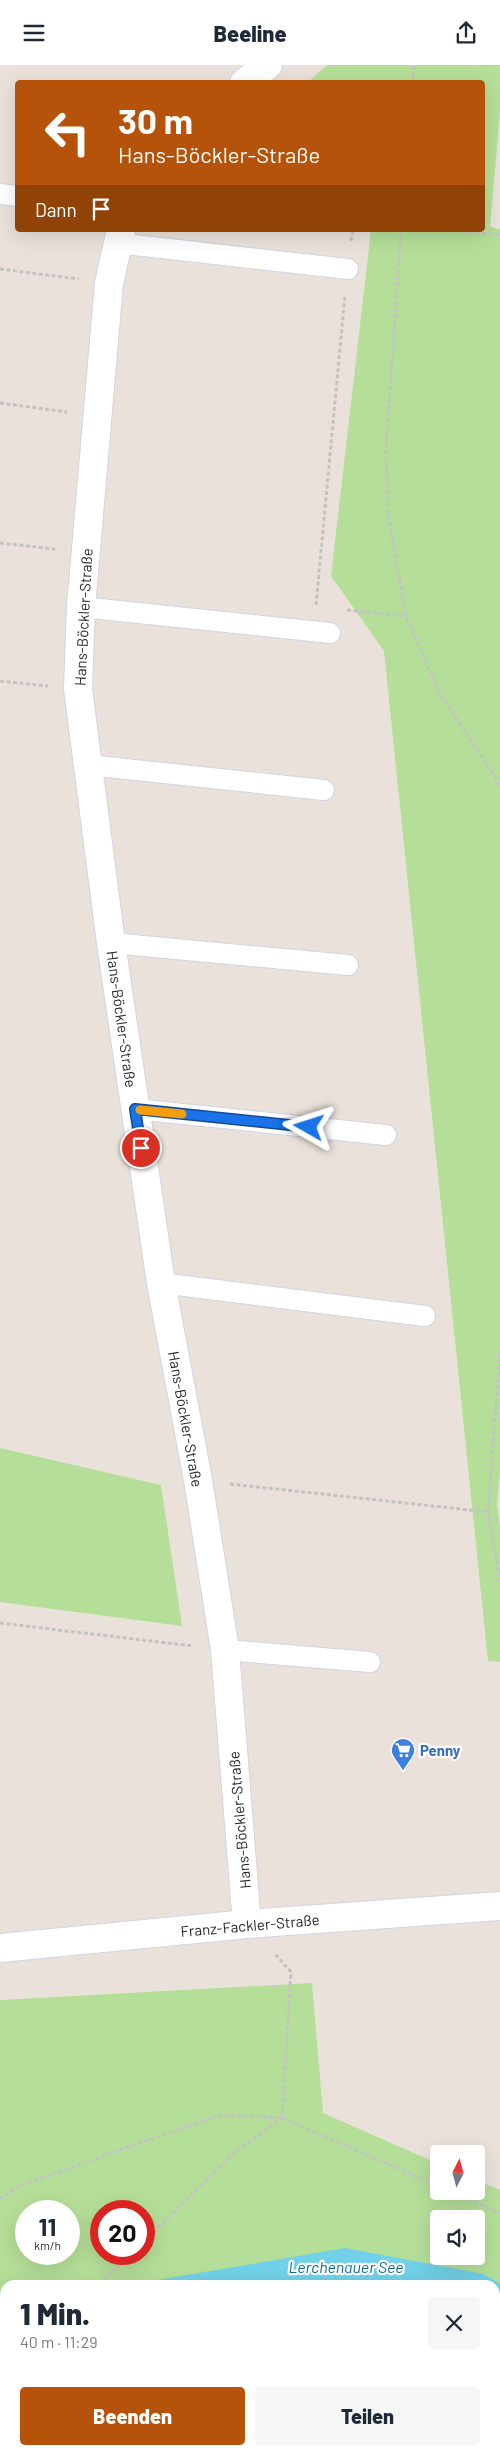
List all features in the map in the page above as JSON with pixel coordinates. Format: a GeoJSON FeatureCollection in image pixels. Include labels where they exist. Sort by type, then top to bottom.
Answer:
{"type":"FeatureCollection","features":[{"type":"Feature","properties":{"kind":"street"},"geometry":{"type":"LineString","coordinates":[[248,80],[268,65]]}},
{"type":"Feature","properties":{"kind":"street","name":"Hans-Böckler-Straße"},"geometry":{"type":"LineString","coordinates":[[119,237],[109,283],[81,607],[78,689],[110,943],[161,1283],[198,1481],[225,1650],[247,1924]]}},
{"type":"Feature","properties":{"kind":"street","name":"Franz-Fackler-Straße"},"geometry":{"type":"LineString","coordinates":[[0,1948],[247,1924],[500,1906]]}},
{"type":"Feature","properties":{"kind":"lane"},"geometry":{"type":"LineString","coordinates":[[0,194],[15,196]]}},
{"type":"Feature","properties":{"kind":"lane"},"geometry":{"type":"LineString","coordinates":[[119,237],[348,269]]}},
{"type":"Feature","properties":{"kind":"lane"},"geometry":{"type":"LineString","coordinates":[[81,607],[330,633]]}},
{"type":"Feature","properties":{"kind":"lane"},"geometry":{"type":"LineString","coordinates":[[88,765],[324,790]]}},
{"type":"Feature","properties":{"kind":"lane"},"geometry":{"type":"LineString","coordinates":[[110,943],[348,965]]}},
{"type":"Feature","properties":{"kind":"lane"},"geometry":{"type":"LineString","coordinates":[[135,1109],[386,1135]]}},
{"type":"Feature","properties":{"kind":"lane"},"geometry":{"type":"LineString","coordinates":[[161,1283],[425,1316]]}},
{"type":"Feature","properties":{"kind":"lane"},"geometry":{"type":"LineString","coordinates":[[225,1650],[370,1661]]}},
{"type":"Feature","properties":{"kind":"path"},"geometry":{"type":"LineString","coordinates":[[413,80],[414,65]]}},
{"type":"Feature","properties":{"kind":"path"},"geometry":{"type":"LineString","coordinates":[[316,608],[353,232]]}},
{"type":"Feature","properties":{"kind":"path"},"geometry":{"type":"LineString","coordinates":[[401,232],[386,451],[389,520],[406,615],[438,691],[500,785]]}},
{"type":"Feature","properties":{"kind":"path"},"geometry":{"type":"LineString","coordinates":[[470,232],[500,235]]}},
{"type":"Feature","properties":{"kind":"path"},"geometry":{"type":"LineString","coordinates":[[0,269],[109,283]]}},
{"type":"Feature","properties":{"kind":"path"},"geometry":{"type":"LineString","coordinates":[[0,403],[97,417]]}},
{"type":"Feature","properties":{"kind":"path"},"geometry":{"type":"LineString","coordinates":[[0,543],[86,553]]}},
{"type":"Feature","properties":{"kind":"path"},"geometry":{"type":"LineString","coordinates":[[0,681],[78,689]]}},
{"type":"Feature","properties":{"kind":"path"},"geometry":{"type":"LineString","coordinates":[[500,1353],[498,1406],[488,1512],[500,1581]]}},
{"type":"Feature","properties":{"kind":"path"},"geometry":{"type":"LineString","coordinates":[[198,1481],[488,1512]]}},
{"type":"Feature","properties":{"kind":"path"},"geometry":{"type":"LineString","coordinates":[[0,1623],[225,1650]]}},
{"type":"Feature","properties":{"kind":"path"},"geometry":{"type":"LineString","coordinates":[[155,2230],[234,2153],[282,2118],[292,1972],[247,1924]]}},
{"type":"Feature","properties":{"kind":"path"},"geometry":{"type":"LineString","coordinates":[[0,2199],[19,2186],[219,2115],[282,2118],[430,2182]]}},
{"type":"Feature","properties":{"kind":"path"},"geometry":{"type":"LineString","coordinates":[[471,2200],[500,2213]]}},
{"type":"Feature","properties":{"kind":"path"},"geometry":{"type":"LineString","coordinates":[[104,2280],[120,2265]]}},
{"type":"Feature","properties":{"kind":"green space"},"geometry":{"type":"Polygon","coordinates":[[[327,65],[500,65],[500,113],[490,227],[500,229],[500,1471],[497,1505],[500,1526],[500,1662],[488,1661],[384,651],[331,576],[371,232],[485,232],[485,80],[310,80],[327,65]]]}},
{"type":"Feature","properties":{"kind":"green space"},"geometry":{"type":"Polygon","coordinates":[[[0,1448],[161,1485],[182,1626],[0,1602],[0,1448]]]}},
{"type":"Feature","properties":{"kind":"green space"},"geometry":{"type":"Polygon","coordinates":[[[312,1983],[323,2113],[430,2160],[430,2200],[485,2200],[485,2184],[500,2190],[500,2280],[0,2280],[0,2000],[312,1983]]]}},
{"type":"Feature","properties":{"kind":"water","name":"Lerchenauer See"},"geometry":{"type":"Polygon","coordinates":[[[345,2248],[484,2274],[494,2280],[158,2280],[345,2248]]]}},
{"type":"Feature","properties":{"kind":"slow traffic"},"geometry":{"type":"LineString","coordinates":[[140,1110],[182,1114]]}},
{"type":"Feature","properties":{"kind":"place","name":"Penny"},"geometry":{"type":"Point","coordinates":[403,1771]}},
{"type":"Feature","properties":{"kind":"route"},"geometry":{"type":"LineString","coordinates":[[141,1148],[135,1109],[309,1127]]}}]}
